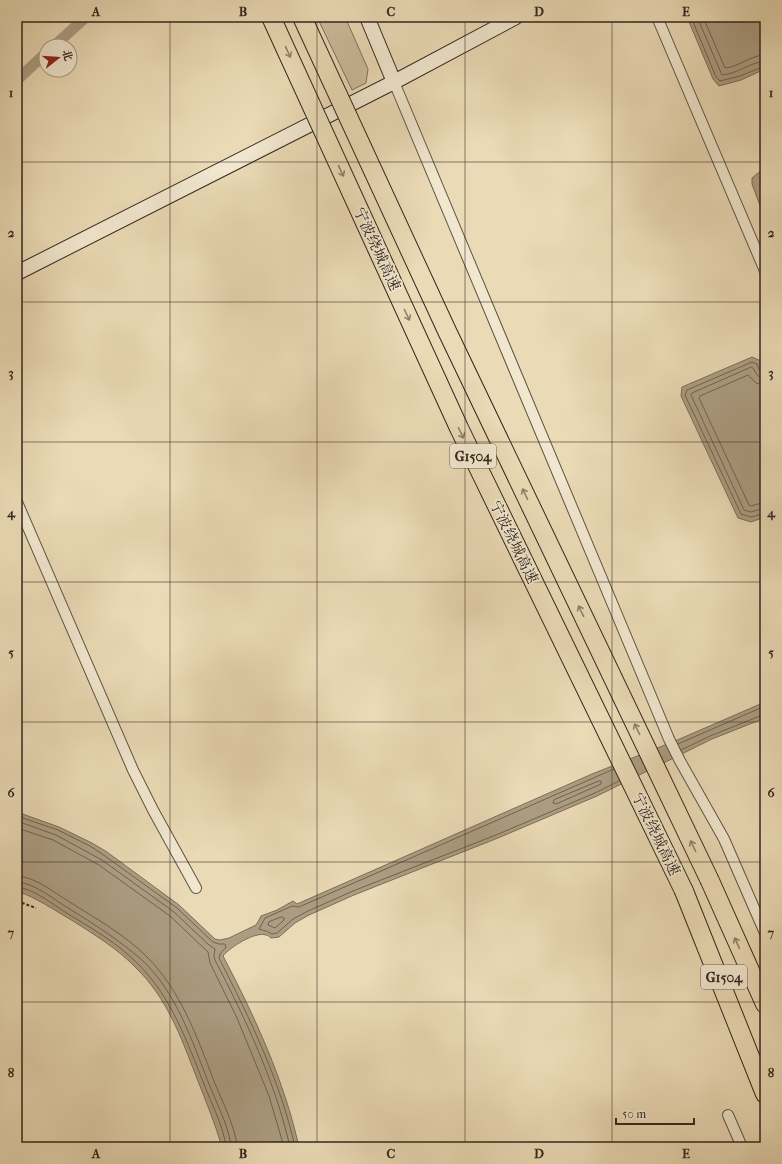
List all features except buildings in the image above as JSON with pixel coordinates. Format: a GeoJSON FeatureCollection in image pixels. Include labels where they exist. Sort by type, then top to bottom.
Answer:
{"type":"FeatureCollection","features":[{"type":"Feature","properties":{"kind":"highway","name":"宁波绕城高速"},"geometry":{"type":"LineString","coordinates":[[271,17],[459,428],[684,891],[765,1064]]}},
{"type":"Feature","properties":{"kind":"highway","name":"宁波绕城高速"},"geometry":{"type":"LineString","coordinates":[[302,17],[447,331],[710,881],[765,1004]]}},
{"type":"Feature","properties":{"kind":"highway"},"geometry":{"type":"LineString","coordinates":[[684,891],[765,1094]]}},
{"type":"Feature","properties":{"kind":"main road"},"geometry":{"type":"LineString","coordinates":[[367,17],[394,82]]}},
{"type":"Feature","properties":{"kind":"main road"},"geometry":{"type":"LineString","coordinates":[[17,273],[394,82],[516,17]]}},
{"type":"Feature","properties":{"kind":"street"},"geometry":{"type":"LineString","coordinates":[[657,17],[765,271]]}},
{"type":"Feature","properties":{"kind":"street"},"geometry":{"type":"LineString","coordinates":[[394,82],[669,739],[724,839],[765,933]]}},
{"type":"Feature","properties":{"kind":"street"},"geometry":{"type":"LineString","coordinates":[[17,502],[133,770],[152,810],[196,888]]}},
{"type":"Feature","properties":{"kind":"street"},"geometry":{"type":"LineString","coordinates":[[728,1115],[742,1147]]}},
{"type":"Feature","properties":{"kind":"path"},"geometry":{"type":"LineString","coordinates":[[17,901],[36,908]]}},
{"type":"Feature","properties":{"kind":"shaded area"},"geometry":{"type":"Polygon","coordinates":[[[317,17],[345,17],[368,69],[366,83],[352,90],[317,17]]]}},
{"type":"Feature","properties":{"kind":"water"},"geometry":{"type":"Polygon","coordinates":[[[687,17],[765,17],[765,69],[741,80],[719,86],[713,79],[687,17]]]}},
{"type":"Feature","properties":{"kind":"water"},"geometry":{"type":"Polygon","coordinates":[[[765,171],[765,219],[752,184],[752,178],[758,173],[765,171]]]}},
{"type":"Feature","properties":{"kind":"water"},"geometry":{"type":"Polygon","coordinates":[[[752,357],[761,361],[765,377],[765,517],[751,522],[738,518],[681,396],[682,387],[752,357]]]}},
{"type":"Feature","properties":{"kind":"water"},"geometry":{"type":"Polygon","coordinates":[[[765,702],[765,718],[712,739],[597,796],[498,838],[354,895],[309,915],[295,923],[279,937],[271,938],[267,935],[255,935],[236,945],[226,953],[223,956],[246,1002],[277,1073],[293,1122],[299,1147],[222,1147],[210,1111],[179,1033],[165,1005],[147,980],[122,955],[98,937],[45,904],[17,891],[17,812],[59,827],[92,843],[107,852],[179,905],[215,939],[220,940],[229,938],[256,925],[261,916],[277,910],[293,901],[297,904],[592,774],[675,741],[765,702]]]}},
{"type":"Feature","properties":{"kind":"waterway"},"geometry":{"type":"LineString","coordinates":[[63,38],[86,17]]}},
{"type":"Feature","properties":{"kind":"waterway"},"geometry":{"type":"LineString","coordinates":[[17,80],[38,60]]}}]}
